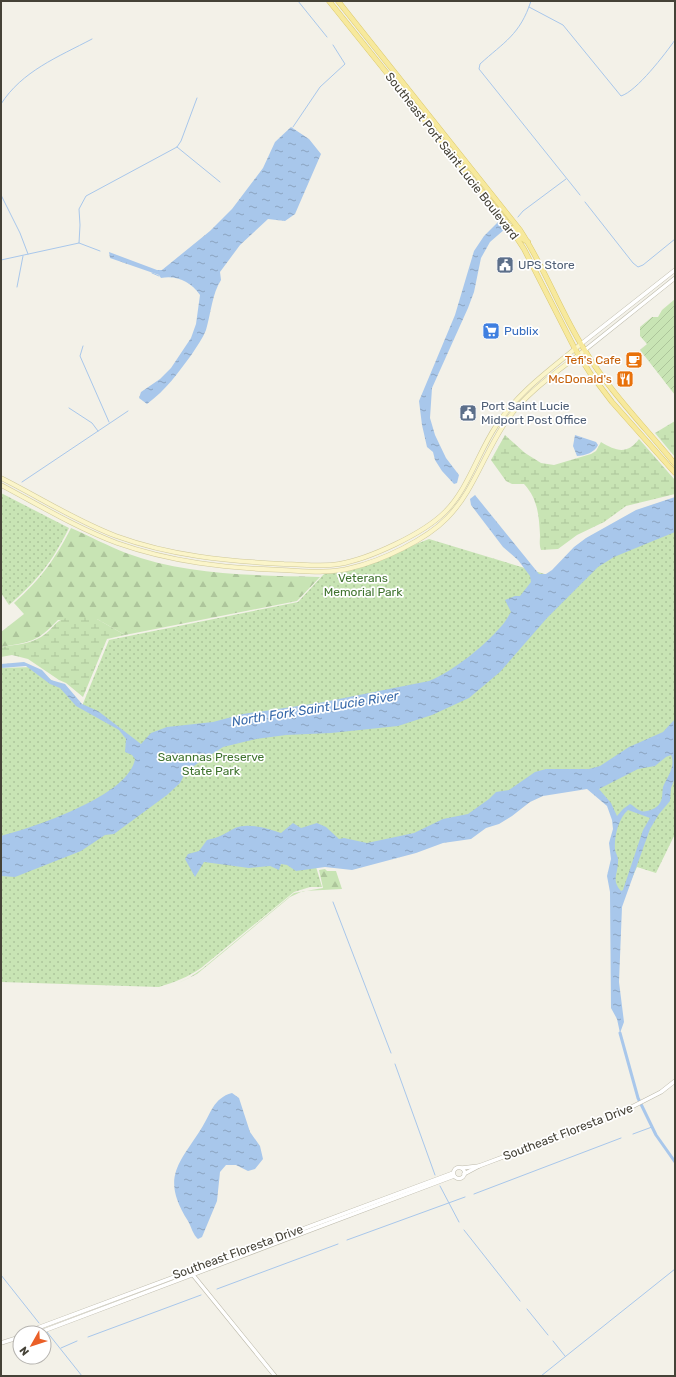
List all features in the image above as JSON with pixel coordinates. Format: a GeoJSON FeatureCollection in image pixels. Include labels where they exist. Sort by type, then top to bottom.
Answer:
{"type":"FeatureCollection","features":[{"type":"Feature","properties":{"kind":"main road","name":"Southeast Port Saint Lucie Boulevard"},"geometry":{"type":"LineString","coordinates":[[329,1],[505,220],[524,248],[578,355],[601,388],[675,473]]}},
{"type":"Feature","properties":{"kind":"main road","name":"Southeast Port Saint Lucie Boulevard"},"geometry":{"type":"LineString","coordinates":[[338,1],[528,242],[551,283],[581,344],[609,386],[675,464]]}},
{"type":"Feature","properties":{"kind":"main road"},"geometry":{"type":"LineString","coordinates":[[505,220],[520,238],[528,242]]}},
{"type":"Feature","properties":{"kind":"main road"},"geometry":{"type":"LineString","coordinates":[[524,248],[529,249],[551,283]]}},
{"type":"Feature","properties":{"kind":"main road"},"geometry":{"type":"LineString","coordinates":[[1,478],[115,535],[154,548],[187,556],[228,561],[324,565],[350,562],[401,541],[426,527],[445,512],[457,498],[495,427],[514,401],[581,344]]}},
{"type":"Feature","properties":{"kind":"main road"},"geometry":{"type":"LineString","coordinates":[[1,485],[81,527],[116,542],[154,555],[188,563],[229,568],[308,572],[351,568],[402,548],[427,534],[446,519],[462,500],[500,431],[518,405],[585,350]]}},
{"type":"Feature","properties":{"kind":"main road"},"geometry":{"type":"LineString","coordinates":[[625,417],[636,423],[640,422]]}},
{"type":"Feature","properties":{"kind":"street"},"geometry":{"type":"LineString","coordinates":[[581,344],[675,270]]}},
{"type":"Feature","properties":{"kind":"street"},"geometry":{"type":"LineString","coordinates":[[585,350],[675,278]]}},
{"type":"Feature","properties":{"kind":"street","name":"Southeast Floresta Drive"},"geometry":{"type":"LineString","coordinates":[[464,1174],[479,1166],[634,1107],[675,1081]]}},
{"type":"Feature","properties":{"kind":"street","name":"Southeast Floresta Drive"},"geometry":{"type":"LineString","coordinates":[[462,1168],[479,1166]]}},
{"type":"Feature","properties":{"kind":"street"},"geometry":{"type":"LineString","coordinates":[[456,1168],[462,1168],[464,1174],[460,1178],[454,1175],[456,1168]]}},
{"type":"Feature","properties":{"kind":"street","name":"Southeast Floresta Drive"},"geometry":{"type":"LineString","coordinates":[[52,1328],[454,1175]]}},
{"type":"Feature","properties":{"kind":"street","name":"Southeast Floresta Drive"},"geometry":{"type":"LineString","coordinates":[[46,1325],[454,1175]]}},
{"type":"Feature","properties":{"kind":"street"},"geometry":{"type":"LineString","coordinates":[[194,1275],[275,1376]]}},
{"type":"Feature","properties":{"kind":"street"},"geometry":{"type":"LineString","coordinates":[[1,1343],[12,1340]]}},
{"type":"Feature","properties":{"kind":"green space"},"geometry":{"type":"Polygon","coordinates":[[[675,299],[675,395],[640,350],[647,344],[640,336],[640,327],[652,317],[658,317],[662,310],[675,299]]]}},
{"type":"Feature","properties":{"kind":"green space"},"geometry":{"type":"Polygon","coordinates":[[[675,421],[675,457],[655,433],[675,421]]]}},
{"type":"Feature","properties":{"kind":"green space"},"geometry":{"type":"Polygon","coordinates":[[[505,435],[525,453],[541,463],[554,465],[591,454],[596,451],[601,442],[612,448],[621,450],[635,444],[639,439],[675,480],[675,494],[626,506],[604,522],[577,535],[558,549],[541,550],[537,508],[529,490],[524,484],[512,484],[506,481],[491,460],[505,435]]]}},
{"type":"Feature","properties":{"kind":"green space"},"geometry":{"type":"Polygon","coordinates":[[[1,493],[69,528],[57,551],[44,570],[9,605],[1,593],[1,493]]]}},
{"type":"Feature","properties":{"kind":"green space","name":"Savannas Preserve State Park"},"geometry":{"type":"Polygon","coordinates":[[[675,515],[675,834],[656,873],[637,867],[626,891],[620,895],[613,890],[615,825],[609,807],[594,783],[556,780],[504,809],[314,860],[322,887],[310,887],[294,892],[201,968],[186,977],[170,983],[159,987],[1,982],[1,668],[33,667],[63,688],[82,706],[109,640],[298,602],[325,573],[350,570],[429,539],[558,578],[675,515]]]}},
{"type":"Feature","properties":{"kind":"green space"},"geometry":{"type":"Polygon","coordinates":[[[71,528],[126,553],[149,561],[173,566],[247,575],[320,577],[297,601],[125,635],[97,619],[58,620],[39,637],[33,640],[1,647],[1,632],[24,614],[14,603],[32,586],[47,568],[71,528]]]}},
{"type":"Feature","properties":{"kind":"green space"},"geometry":{"type":"Polygon","coordinates":[[[73,616],[97,619],[125,635],[107,639],[83,697],[66,683],[59,680],[28,659],[12,655],[1,657],[1,647],[22,644],[37,639],[46,633],[57,622],[73,616]]]}},
{"type":"Feature","properties":{"kind":"green space"},"geometry":{"type":"Polygon","coordinates":[[[325,869],[327,871],[336,871],[342,889],[307,891],[323,888],[319,870],[325,869]]]}},
{"type":"Feature","properties":{"kind":"green space"},"geometry":{"type":"Polygon","coordinates":[[[301,892],[290,897],[197,974],[190,977],[202,969],[294,893],[301,892]]]}},
{"type":"Feature","properties":{"kind":"water"},"geometry":{"type":"Polygon","coordinates":[[[291,127],[309,139],[321,154],[295,214],[285,221],[268,219],[240,245],[220,272],[221,280],[216,291],[206,330],[202,339],[171,381],[147,404],[139,398],[141,392],[160,379],[171,368],[191,338],[196,324],[200,295],[192,286],[183,280],[167,277],[161,278],[159,275],[110,258],[109,252],[157,270],[162,270],[210,231],[232,209],[263,168],[275,142],[291,127]]]}},
{"type":"Feature","properties":{"kind":"water"},"geometry":{"type":"Polygon","coordinates":[[[499,221],[505,229],[490,242],[481,258],[474,292],[468,308],[432,388],[430,418],[435,435],[446,458],[459,475],[457,483],[454,484],[442,471],[435,460],[433,452],[427,447],[419,401],[455,315],[474,251],[484,236],[499,221]]]}},
{"type":"Feature","properties":{"kind":"water"},"geometry":{"type":"Polygon","coordinates":[[[575,435],[596,442],[598,445],[595,450],[577,456],[573,446],[575,435]]]}},
{"type":"Feature","properties":{"kind":"water","name":"North Fork Saint Lucie River"},"geometry":{"type":"Polygon","coordinates":[[[475,495],[539,574],[546,574],[552,570],[574,547],[586,538],[636,510],[675,497],[675,532],[614,557],[598,567],[547,618],[500,672],[469,698],[432,715],[398,726],[331,733],[286,735],[256,739],[223,747],[186,772],[180,783],[167,795],[114,834],[105,835],[81,851],[15,877],[1,876],[1,836],[56,817],[99,797],[116,785],[129,773],[135,759],[132,755],[125,752],[126,739],[119,730],[76,706],[60,688],[50,684],[26,666],[1,668],[1,664],[24,662],[42,670],[51,680],[65,684],[82,704],[98,711],[141,744],[151,733],[167,727],[213,722],[243,714],[319,703],[429,681],[449,671],[489,640],[504,623],[511,612],[505,600],[515,596],[520,596],[531,582],[530,576],[518,560],[503,547],[471,505],[470,499],[475,495]]]}},
{"type":"Feature","properties":{"kind":"water"},"geometry":{"type":"Polygon","coordinates":[[[675,719],[675,778],[671,788],[670,801],[659,814],[650,829],[622,907],[619,982],[624,1022],[620,1033],[617,1019],[611,1008],[610,892],[607,876],[611,859],[609,843],[613,829],[612,820],[607,806],[587,789],[543,796],[530,802],[499,824],[486,828],[471,839],[443,843],[416,853],[352,870],[325,867],[296,871],[287,865],[281,864],[279,870],[270,866],[249,868],[204,862],[195,877],[185,859],[188,854],[199,851],[207,840],[218,837],[240,826],[258,827],[281,833],[293,823],[301,828],[317,823],[326,827],[339,839],[344,838],[367,843],[414,833],[443,819],[468,814],[496,792],[509,790],[535,772],[546,769],[589,769],[600,766],[629,747],[663,732],[675,719]],[[671,755],[655,766],[638,769],[599,789],[611,803],[617,816],[630,804],[640,810],[649,811],[659,804],[662,800],[663,787],[672,768],[671,755]],[[628,810],[619,823],[615,840],[615,850],[618,858],[616,884],[621,891],[623,890],[643,830],[650,818],[628,810]]]}},
{"type":"Feature","properties":{"kind":"water"},"geometry":{"type":"Polygon","coordinates":[[[232,1093],[239,1098],[250,1132],[260,1146],[263,1159],[255,1169],[248,1171],[236,1165],[226,1165],[220,1172],[217,1201],[202,1237],[198,1239],[193,1233],[175,1194],[174,1182],[176,1172],[185,1153],[213,1107],[226,1095],[232,1093]]]}},
{"type":"Feature","properties":{"kind":"waterway"},"geometry":{"type":"LineString","coordinates":[[298,1],[327,37]]}},
{"type":"Feature","properties":{"kind":"waterway"},"geometry":{"type":"LineString","coordinates":[[531,1],[527,13],[516,30],[504,43],[480,64],[479,69],[580,195]]}},
{"type":"Feature","properties":{"kind":"waterway"},"geometry":{"type":"LineString","coordinates":[[529,7],[563,25],[621,96],[628,93],[642,80],[658,63],[675,40]]}},
{"type":"Feature","properties":{"kind":"waterway"},"geometry":{"type":"LineString","coordinates":[[1,104],[19,82],[30,74],[54,59],[92,39]]}},
{"type":"Feature","properties":{"kind":"waterway"},"geometry":{"type":"LineString","coordinates":[[293,127],[320,87],[345,64],[333,45]]}},
{"type":"Feature","properties":{"kind":"waterway"},"geometry":{"type":"LineString","coordinates":[[1,260],[79,243],[79,209],[86,196],[177,147],[181,141],[197,98]]}},
{"type":"Feature","properties":{"kind":"waterway"},"geometry":{"type":"LineString","coordinates":[[177,147],[220,182]]}},
{"type":"Feature","properties":{"kind":"waterway"},"geometry":{"type":"LineString","coordinates":[[518,217],[523,211],[566,179]]}},
{"type":"Feature","properties":{"kind":"waterway"},"geometry":{"type":"LineString","coordinates":[[1,195],[20,233],[28,254]]}},
{"type":"Feature","properties":{"kind":"waterway"},"geometry":{"type":"LineString","coordinates":[[585,202],[633,263],[638,267],[643,265],[675,239]]}},
{"type":"Feature","properties":{"kind":"waterway"},"geometry":{"type":"LineString","coordinates":[[79,243],[100,251]]}},
{"type":"Feature","properties":{"kind":"waterway"},"geometry":{"type":"LineString","coordinates":[[17,287],[23,256]]}},
{"type":"Feature","properties":{"kind":"waterway"},"geometry":{"type":"LineString","coordinates":[[152,273],[159,276]]}},
{"type":"Feature","properties":{"kind":"waterway"},"geometry":{"type":"LineString","coordinates":[[83,346],[80,356],[109,422]]}},
{"type":"Feature","properties":{"kind":"waterway"},"geometry":{"type":"LineString","coordinates":[[69,408],[92,423],[98,431]]}},
{"type":"Feature","properties":{"kind":"waterway"},"geometry":{"type":"LineString","coordinates":[[22,482],[128,411]]}},
{"type":"Feature","properties":{"kind":"waterway"},"geometry":{"type":"LineString","coordinates":[[333,902],[391,1053]]}},
{"type":"Feature","properties":{"kind":"waterway"},"geometry":{"type":"LineString","coordinates":[[620,1033],[638,1098],[656,1135],[675,1162]]}},
{"type":"Feature","properties":{"kind":"waterway"},"geometry":{"type":"LineString","coordinates":[[395,1064],[435,1175]]}},
{"type":"Feature","properties":{"kind":"waterway"},"geometry":{"type":"LineString","coordinates":[[633,1134],[652,1127]]}},
{"type":"Feature","properties":{"kind":"waterway"},"geometry":{"type":"LineString","coordinates":[[474,1194],[621,1138]]}},
{"type":"Feature","properties":{"kind":"waterway"},"geometry":{"type":"LineString","coordinates":[[440,1186],[459,1222]]}},
{"type":"Feature","properties":{"kind":"waterway"},"geometry":{"type":"LineString","coordinates":[[347,1240],[465,1197]]}},
{"type":"Feature","properties":{"kind":"waterway"},"geometry":{"type":"LineString","coordinates":[[464,1230],[520,1301]]}},
{"type":"Feature","properties":{"kind":"waterway"},"geometry":{"type":"LineString","coordinates":[[217,1289],[338,1244]]}},
{"type":"Feature","properties":{"kind":"waterway"},"geometry":{"type":"LineString","coordinates":[[541,1376],[675,1269]]}},
{"type":"Feature","properties":{"kind":"waterway"},"geometry":{"type":"LineString","coordinates":[[1,1275],[39,1323]]}},
{"type":"Feature","properties":{"kind":"waterway"},"geometry":{"type":"LineString","coordinates":[[88,1337],[201,1295]]}},
{"type":"Feature","properties":{"kind":"waterway"},"geometry":{"type":"LineString","coordinates":[[527,1309],[548,1335]]}},
{"type":"Feature","properties":{"kind":"waterway"},"geometry":{"type":"LineString","coordinates":[[52,1338],[82,1376]]}},
{"type":"Feature","properties":{"kind":"waterway"},"geometry":{"type":"LineString","coordinates":[[61,1348],[77,1341]]}},
{"type":"Feature","properties":{"kind":"waterway"},"geometry":{"type":"LineString","coordinates":[[553,1341],[565,1356]]}},
{"type":"Feature","properties":{"kind":"place","name":"UPS Store"},"geometry":{"type":"Point","coordinates":[505,265]}},
{"type":"Feature","properties":{"kind":"place","name":"Publix"},"geometry":{"type":"Point","coordinates":[491,331]}},
{"type":"Feature","properties":{"kind":"place","name":"Tefi's Cafe"},"geometry":{"type":"Point","coordinates":[634,360]}},
{"type":"Feature","properties":{"kind":"place","name":"McDonald's"},"geometry":{"type":"Point","coordinates":[625,379]}},
{"type":"Feature","properties":{"kind":"place","name":"Port Saint Lucie Midport Post Office"},"geometry":{"type":"Point","coordinates":[468,413]}},
{"type":"Feature","properties":{"kind":"park label","name":"Veterans Memorial Park"},"geometry":{"type":"Point","coordinates":[363,585]}}]}
